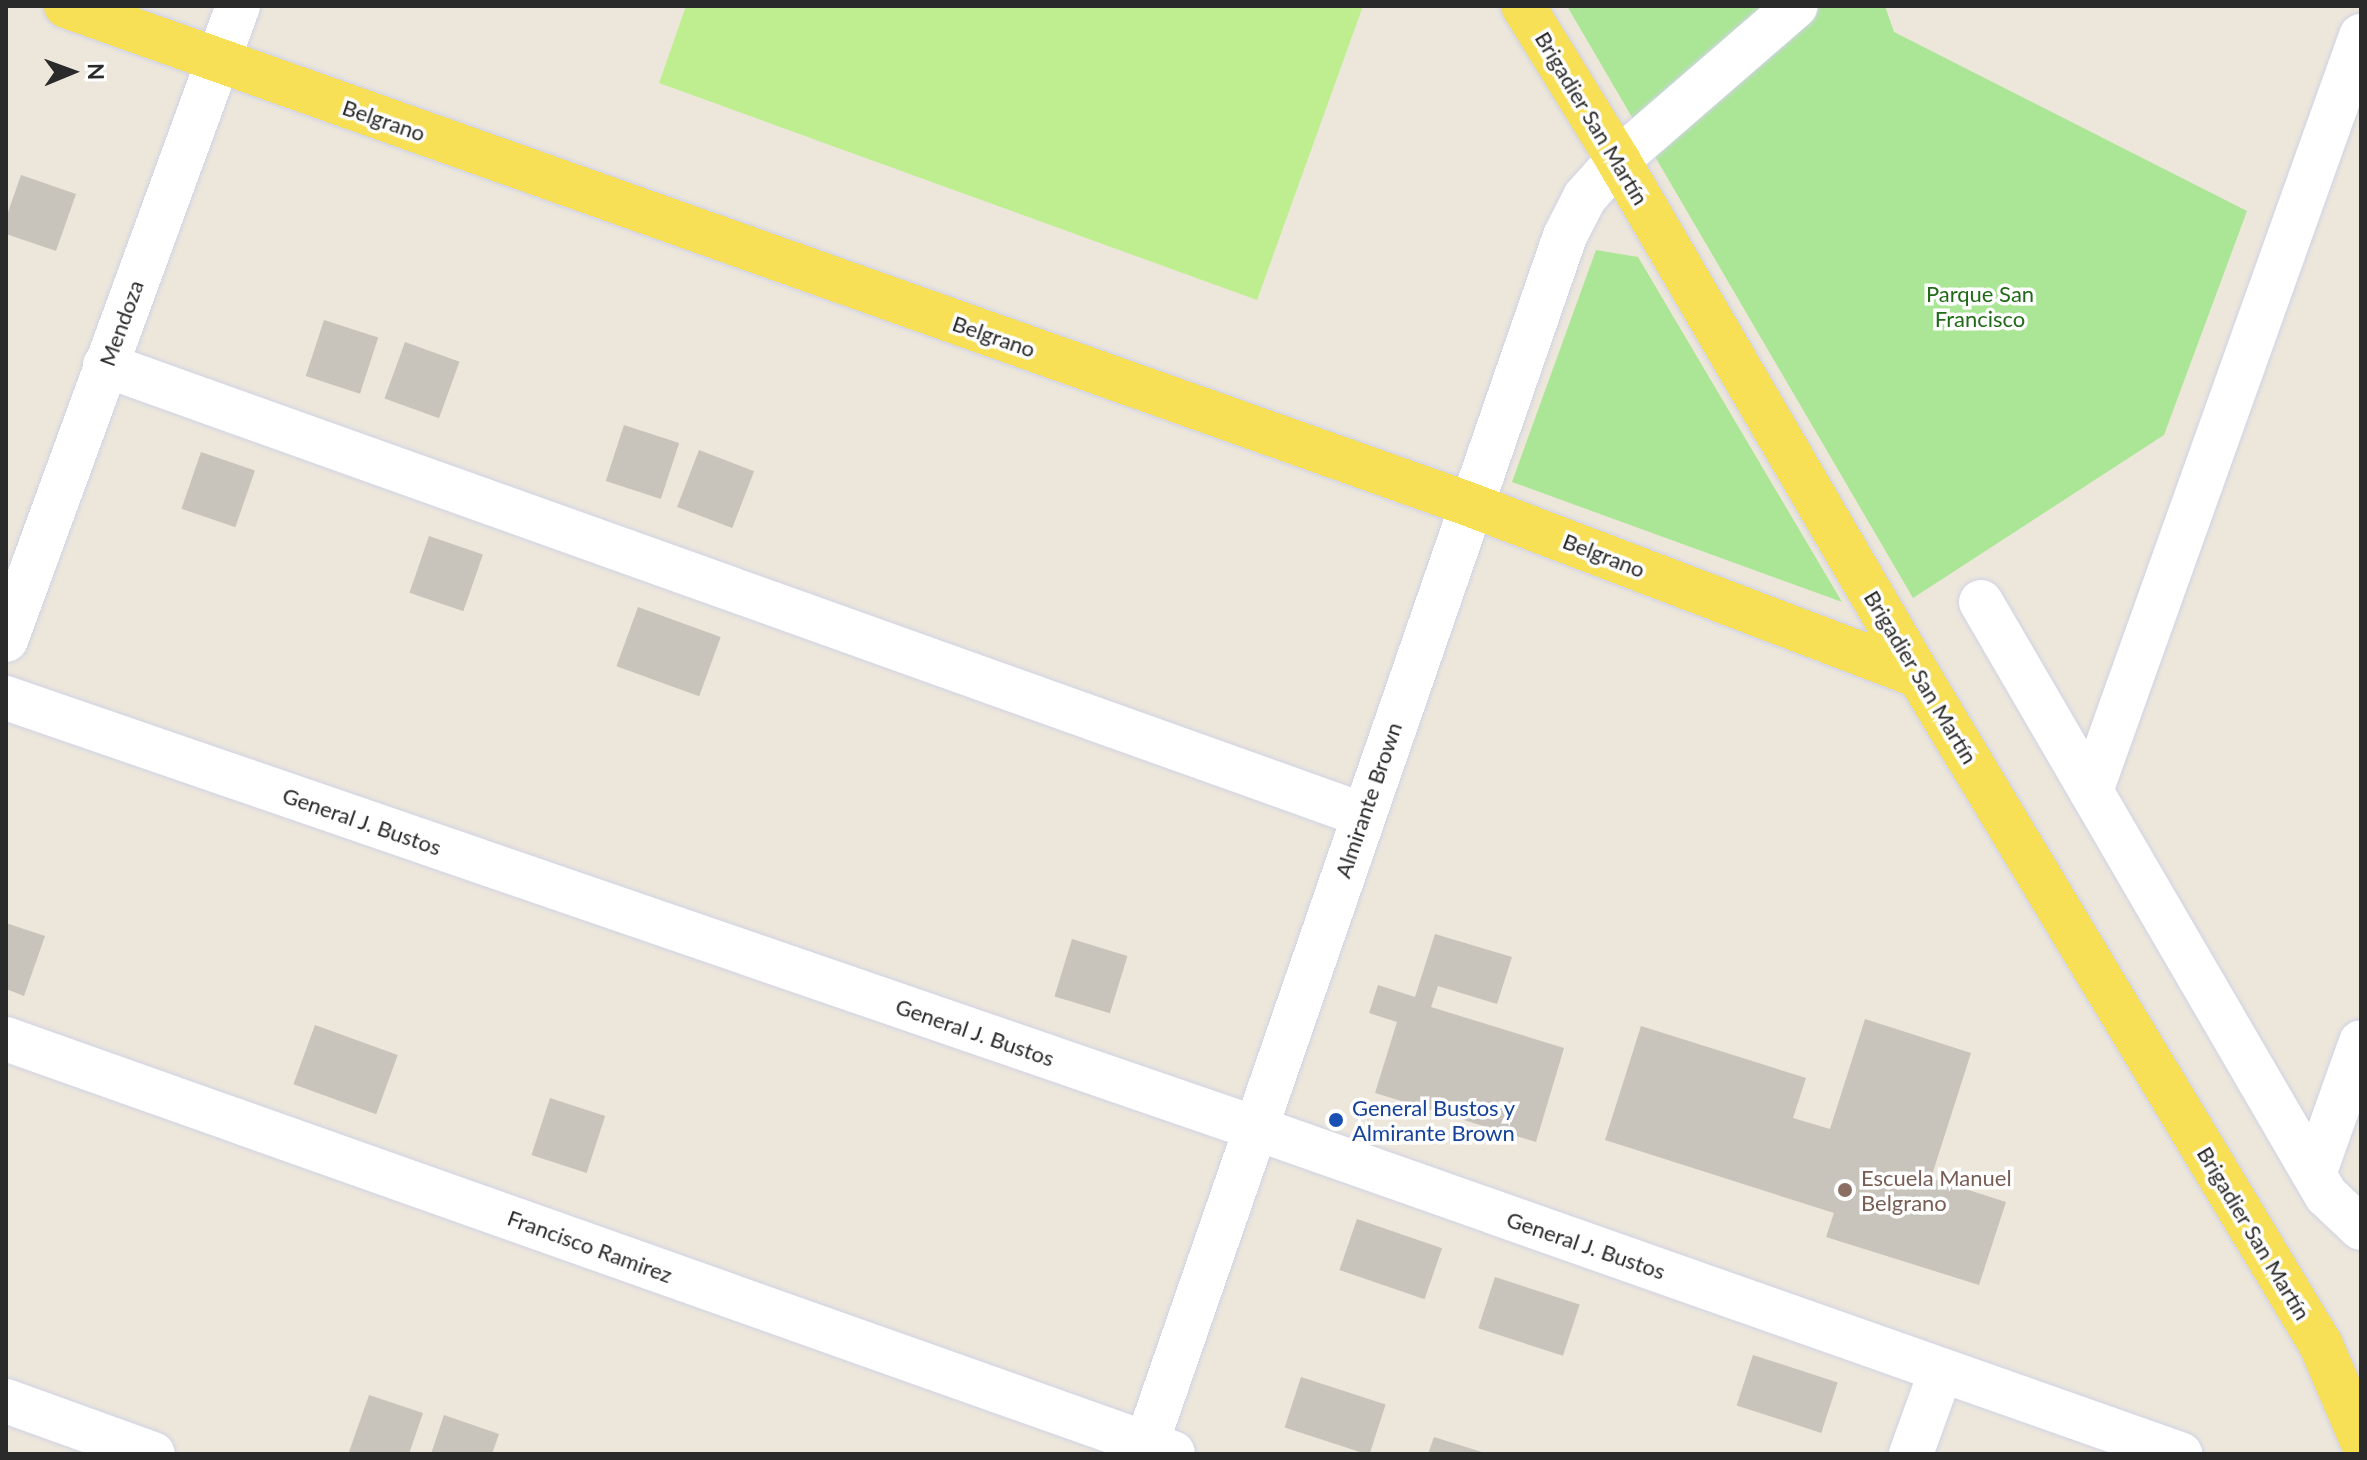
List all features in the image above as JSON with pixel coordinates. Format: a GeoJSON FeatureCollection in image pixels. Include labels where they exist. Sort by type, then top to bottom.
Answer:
{"type":"FeatureCollection","features":[{"type":"Feature","properties":{"kind":"main road","name":"Belgrano"},"geometry":{"type":"LineString","coordinates":[[66,6],[1471,505],[1919,676]]}},
{"type":"Feature","properties":{"kind":"main road","name":"Brigadier San Martín"},"geometry":{"type":"LineString","coordinates":[[1523,6],[1618,160],[1919,676],[2321,1345],[2361,1439]]}},
{"type":"Feature","properties":{"kind":"main road","name":"Brigadier San Martín"},"geometry":{"type":"LineString","coordinates":[[2321,1345],[2361,1382]]}},
{"type":"Feature","properties":{"kind":"street","name":"Mendoza"},"geometry":{"type":"LineString","coordinates":[[6,640],[238,6]]}},
{"type":"Feature","properties":{"kind":"street","name":"Almirante Brown"},"geometry":{"type":"LineString","coordinates":[[1155,1451],[1363,815],[1565,236],[1585,197],[1618,160],[1796,6]]}},
{"type":"Feature","properties":{"kind":"street"},"geometry":{"type":"LineString","coordinates":[[2091,791],[2358,54]]}},
{"type":"Feature","properties":{"kind":"street"},"geometry":{"type":"LineString","coordinates":[[105,365],[1363,815]]}},
{"type":"Feature","properties":{"kind":"street"},"geometry":{"type":"LineString","coordinates":[[1981,602],[2326,1195],[2361,1228]]}},
{"type":"Feature","properties":{"kind":"street","name":"General J. Bustos"},"geometry":{"type":"LineString","coordinates":[[6,698],[1258,1129],[2180,1454]]}},
{"type":"Feature","properties":{"kind":"street","name":"Francisco Ramirez"},"geometry":{"type":"LineString","coordinates":[[6,1039],[1155,1451]]}},
{"type":"Feature","properties":{"kind":"street"},"geometry":{"type":"LineString","coordinates":[[2314,1174],[2361,1042]]}},
{"type":"Feature","properties":{"kind":"street"},"geometry":{"type":"LineString","coordinates":[[1911,1454],[1941,1371]]}},
{"type":"Feature","properties":{"kind":"street"},"geometry":{"type":"LineString","coordinates":[[6,1401],[153,1454]]}},
{"type":"Feature","properties":{"kind":"green space"},"geometry":{"type":"Polygon","coordinates":[[[686,6],[1363,6],[1257,300],[659,83],[686,6]]]}},
{"type":"Feature","properties":{"kind":"green space","name":"Parque San Francisco"},"geometry":{"type":"Polygon","coordinates":[[[1567,6],[1885,6],[1894,32],[2247,211],[2164,435],[1913,598],[1567,6]]]}},
{"type":"Feature","properties":{"kind":"green space"},"geometry":{"type":"Polygon","coordinates":[[[1596,250],[1638,257],[1842,602],[1512,482],[1596,250]]]}},
{"type":"Feature","properties":{"kind":"building"},"geometry":{"type":"Polygon","coordinates":[[[21,175],[76,194],[56,251],[6,234],[6,218],[21,175]]]}},
{"type":"Feature","properties":{"kind":"building"},"geometry":{"type":"Polygon","coordinates":[[[324,320],[378,338],[360,394],[306,376],[324,320]]]}},
{"type":"Feature","properties":{"kind":"building"},"geometry":{"type":"Polygon","coordinates":[[[405,342],[460,362],[439,418],[384,398],[405,342]]]}},
{"type":"Feature","properties":{"kind":"building"},"geometry":{"type":"Polygon","coordinates":[[[624,425],[679,443],[661,499],[606,481],[624,425]]]}},
{"type":"Feature","properties":{"kind":"building"},"geometry":{"type":"Polygon","coordinates":[[[699,450],[754,471],[732,528],[677,507],[699,450]]]}},
{"type":"Feature","properties":{"kind":"building"},"geometry":{"type":"Polygon","coordinates":[[[201,452],[255,471],[235,527],[181,509],[201,452]]]}},
{"type":"Feature","properties":{"kind":"building"},"geometry":{"type":"Polygon","coordinates":[[[429,536],[483,555],[463,611],[409,593],[429,536]]]}},
{"type":"Feature","properties":{"kind":"building"},"geometry":{"type":"Polygon","coordinates":[[[638,607],[721,637],[699,696],[616,666],[638,607]]]}},
{"type":"Feature","properties":{"kind":"building"},"geometry":{"type":"Polygon","coordinates":[[[6,923],[45,936],[24,996],[6,989],[6,923]]]}},
{"type":"Feature","properties":{"kind":"building"},"geometry":{"type":"Polygon","coordinates":[[[1435,934],[1512,957],[1497,1004],[1438,986],[1431,1007],[1564,1048],[1536,1142],[1375,1093],[1397,1022],[1369,1013],[1378,985],[1415,997],[1435,934]]]}},
{"type":"Feature","properties":{"kind":"building"},"geometry":{"type":"Polygon","coordinates":[[[1072,939],[1127,956],[1110,1013],[1054,996],[1072,939]]]}},
{"type":"Feature","properties":{"kind":"building"},"geometry":{"type":"Polygon","coordinates":[[[1865,1019],[1971,1053],[1931,1178],[2006,1202],[1979,1285],[1826,1237],[1834,1213],[1605,1140],[1641,1026],[1806,1078],[1793,1118],[1830,1129],[1865,1019]]]}},
{"type":"Feature","properties":{"kind":"building"},"geometry":{"type":"Polygon","coordinates":[[[315,1025],[398,1055],[376,1114],[293,1084],[315,1025]]]}},
{"type":"Feature","properties":{"kind":"building"},"geometry":{"type":"Polygon","coordinates":[[[550,1098],[605,1116],[587,1173],[531,1155],[550,1098]]]}},
{"type":"Feature","properties":{"kind":"building"},"geometry":{"type":"Polygon","coordinates":[[[1357,1219],[1442,1248],[1425,1299],[1339,1270],[1357,1219]]]}},
{"type":"Feature","properties":{"kind":"building"},"geometry":{"type":"Polygon","coordinates":[[[1495,1277],[1580,1305],[1563,1356],[1478,1328],[1495,1277]]]}},
{"type":"Feature","properties":{"kind":"building"},"geometry":{"type":"Polygon","coordinates":[[[1753,1355],[1838,1383],[1821,1433],[1737,1405],[1753,1355]]]}},
{"type":"Feature","properties":{"kind":"building"},"geometry":{"type":"Polygon","coordinates":[[[1301,1377],[1386,1405],[1370,1454],[1285,1427],[1301,1377]]]}},
{"type":"Feature","properties":{"kind":"building"},"geometry":{"type":"Polygon","coordinates":[[[369,1395],[423,1413],[409,1454],[349,1452],[369,1395]]]}},
{"type":"Feature","properties":{"kind":"building"},"geometry":{"type":"Polygon","coordinates":[[[444,1415],[499,1434],[492,1454],[431,1454],[444,1415]]]}},
{"type":"Feature","properties":{"kind":"building"},"geometry":{"type":"Polygon","coordinates":[[[1434,1437],[1485,1453],[1428,1454],[1434,1437]]]}},
{"type":"Feature","properties":{"kind":"place","name":"General Bustos y Almirante Brown"},"geometry":{"type":"Point","coordinates":[1336,1120]}},
{"type":"Feature","properties":{"kind":"place","name":"Escuela Manuel Belgrano"},"geometry":{"type":"Point","coordinates":[1845,1190]}}]}
